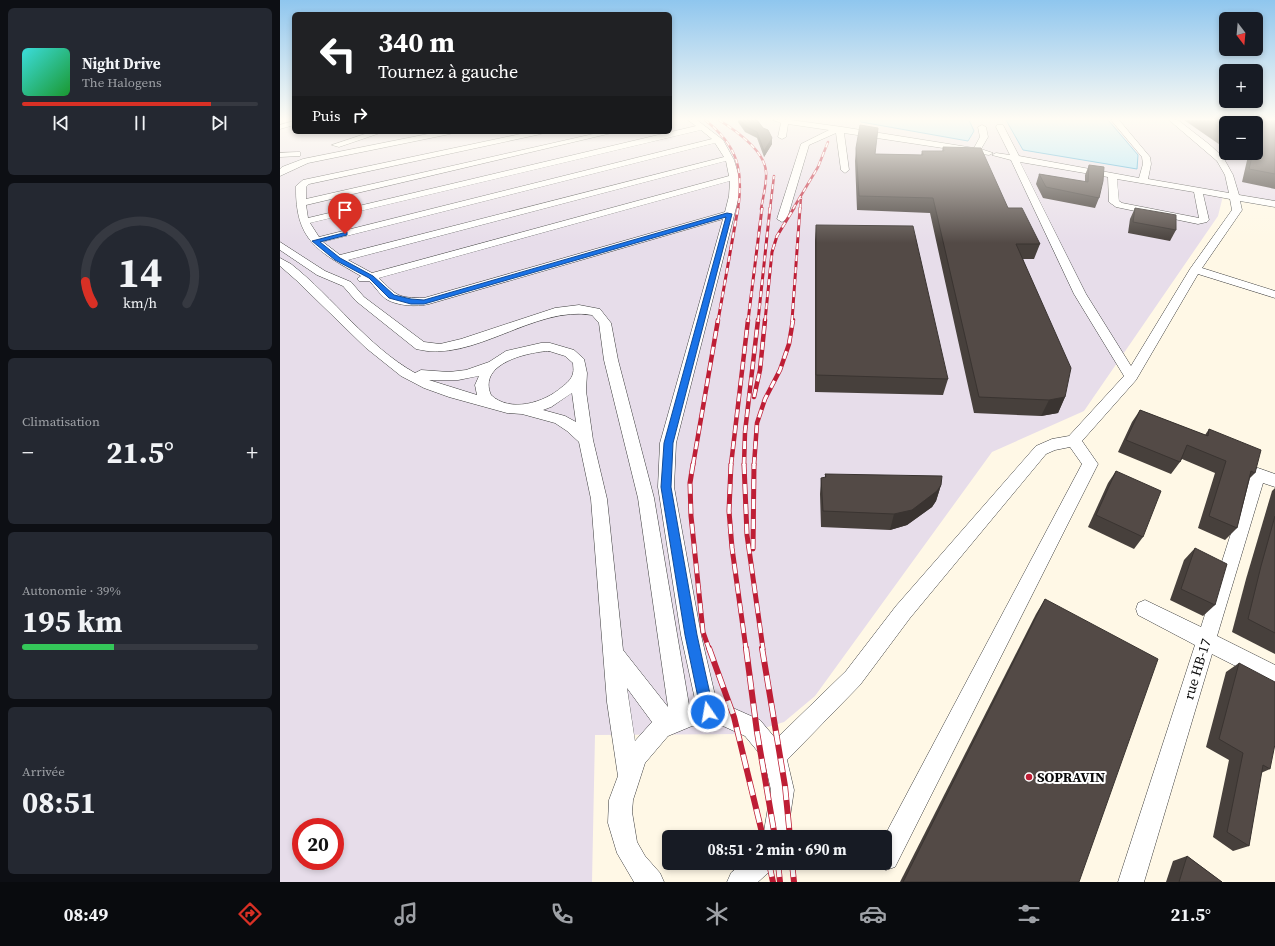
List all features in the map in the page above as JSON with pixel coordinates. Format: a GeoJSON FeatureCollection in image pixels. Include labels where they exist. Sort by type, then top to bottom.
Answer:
{"type":"FeatureCollection","features":[{"type":"Feature","properties":{"kind":"street"},"geometry":{"type":"LineString","coordinates":[[280,165],[294,161]]}},
{"type":"Feature","properties":{"kind":"street"},"geometry":{"type":"LineString","coordinates":[[280,173],[285,168],[306,161]]}},
{"type":"Feature","properties":{"kind":"street"},"geometry":{"type":"LineString","coordinates":[[404,161],[306,182],[301,186],[300,203],[304,222],[315,241],[337,259],[371,277],[392,297],[411,301],[424,302],[729,214]]}},
{"type":"Feature","properties":{"kind":"street"},"geometry":{"type":"LineString","coordinates":[[300,203],[484,161]]}},
{"type":"Feature","properties":{"kind":"street"},"geometry":{"type":"LineString","coordinates":[[304,222],[549,161]]}},
{"type":"Feature","properties":{"kind":"street"},"geometry":{"type":"LineString","coordinates":[[315,241],[634,161]]}},
{"type":"Feature","properties":{"kind":"street"},"geometry":{"type":"LineString","coordinates":[[337,259],[717,161]]}},
{"type":"Feature","properties":{"kind":"street"},"geometry":{"type":"LineString","coordinates":[[708,712],[691,635],[666,487],[668,443],[734,196],[735,177],[730,161]]}},
{"type":"Feature","properties":{"kind":"street"},"geometry":{"type":"LineString","coordinates":[[782,219],[800,161]]}},
{"type":"Feature","properties":{"kind":"street"},"geometry":{"type":"LineString","coordinates":[[844,161],[845,170]]}},
{"type":"Feature","properties":{"kind":"street"},"geometry":{"type":"LineString","coordinates":[[1016,161],[1017,166],[1080,294],[1131,377]]}},
{"type":"Feature","properties":{"kind":"street"},"geometry":{"type":"LineString","coordinates":[[1033,161],[1275,204]]}},
{"type":"Feature","properties":{"kind":"street"},"geometry":{"type":"LineString","coordinates":[[1143,181],[1147,161]]}},
{"type":"Feature","properties":{"kind":"street"},"geometry":{"type":"LineString","coordinates":[[775,756],[853,678],[903,612],[1041,450],[1052,445],[1074,441],[1131,377],[1195,269],[1237,210],[1229,176],[1221,161]]}},
{"type":"Feature","properties":{"kind":"street"},"geometry":{"type":"LineString","coordinates":[[1112,176],[1114,202],[1119,205],[1198,221],[1204,220],[1198,191]]}},
{"type":"Feature","properties":{"kind":"street"},"geometry":{"type":"LineString","coordinates":[[347,284],[735,177]]}},
{"type":"Feature","properties":{"kind":"street"},"geometry":{"type":"LineString","coordinates":[[280,245],[321,273],[347,284],[360,299],[421,346],[440,348],[465,342],[555,312],[579,308],[596,312],[605,323],[611,360],[646,498],[674,721]]}},
{"type":"Feature","properties":{"kind":"street"},"geometry":{"type":"LineString","coordinates":[[280,261],[302,277],[331,308],[395,367],[417,379],[448,391],[491,403],[502,408],[562,419],[573,426],[586,440]]}},
{"type":"Feature","properties":{"kind":"street"},"geometry":{"type":"LineString","coordinates":[[1195,269],[1275,295]]}},
{"type":"Feature","properties":{"kind":"street"},"geometry":{"type":"LineString","coordinates":[[395,367],[434,377],[447,378],[473,373],[513,354],[528,349],[543,347],[557,348],[568,353],[577,360],[579,365],[579,391],[586,440],[599,499],[618,702],[628,773]]}},
{"type":"Feature","properties":{"kind":"street"},"geometry":{"type":"LineString","coordinates":[[491,403],[483,394],[482,384],[487,372],[497,362]]}},
{"type":"Feature","properties":{"kind":"street"},"geometry":{"type":"LineString","coordinates":[[514,410],[536,407],[556,400],[574,386],[579,376]]}},
{"type":"Feature","properties":{"kind":"street"},"geometry":{"type":"LineString","coordinates":[[892,846],[1090,464],[1074,441]]}},
{"type":"Feature","properties":{"kind":"street","name":"rue HB-17"},"geometry":{"type":"LineString","coordinates":[[1131,882],[1258,474],[1275,481]]}},
{"type":"Feature","properties":{"kind":"street"},"geometry":{"type":"LineString","coordinates":[[1145,609],[1275,676]]}},
{"type":"Feature","properties":{"kind":"street"},"geometry":{"type":"LineString","coordinates":[[614,654],[674,721]]}},
{"type":"Feature","properties":{"kind":"street"},"geometry":{"type":"LineString","coordinates":[[651,882],[639,870],[630,856],[620,823],[620,806],[628,773],[644,745],[674,721],[708,712],[721,713],[747,723],[767,742],[775,756],[781,776],[783,798],[781,820],[777,830]]}},
{"type":"Feature","properties":{"kind":"street"},"geometry":{"type":"LineString","coordinates":[[740,882],[753,870]]}},
{"type":"Feature","properties":{"kind":"shaded area"},"geometry":{"type":"Polygon","coordinates":[[[280,161],[1275,161],[1275,201],[1224,192],[1218,216],[1084,411],[992,452],[815,696],[784,722],[745,734],[595,735],[592,882],[280,882],[280,161]]]}},
{"type":"Feature","properties":{"kind":"water"},"geometry":{"type":"Polygon","coordinates":[[[1090,161],[1138,161],[1137,169],[1090,161]]]}},
{"type":"Feature","properties":{"kind":"building"},"geometry":{"type":"Polygon","coordinates":[[[857,161],[987,161],[1008,208],[1022,208],[1040,244],[1016,244],[1071,368],[1065,397],[1049,400],[979,397],[933,198],[859,196],[857,161]]]}},
{"type":"Feature","properties":{"kind":"building"},"geometry":{"type":"Polygon","coordinates":[[[1251,161],[1275,161],[1275,174],[1249,169],[1251,161]]]}},
{"type":"Feature","properties":{"kind":"building"},"geometry":{"type":"Polygon","coordinates":[[[1089,165],[1104,167],[1103,181],[1099,198],[1046,187],[1039,174],[1088,182],[1089,165]]]}},
{"type":"Feature","properties":{"kind":"building"},"geometry":{"type":"Polygon","coordinates":[[[1135,208],[1176,215],[1176,230],[1133,222],[1135,208]]]}},
{"type":"Feature","properties":{"kind":"building"},"geometry":{"type":"Polygon","coordinates":[[[816,225],[913,226],[948,379],[816,375],[816,225]]]}},
{"type":"Feature","properties":{"kind":"building"},"geometry":{"type":"Polygon","coordinates":[[[1140,410],[1208,436],[1209,429],[1261,450],[1255,473],[1251,471],[1237,528],[1209,516],[1226,461],[1187,445],[1180,462],[1126,440],[1140,410]]]}},
{"type":"Feature","properties":{"kind":"building"},"geometry":{"type":"Polygon","coordinates":[[[1116,471],[1161,491],[1143,537],[1096,515],[1116,471]]]}},
{"type":"Feature","properties":{"kind":"building"},"geometry":{"type":"Polygon","coordinates":[[[825,474],[942,476],[941,485],[937,491],[912,510],[894,514],[823,511],[821,478],[826,477],[825,474]]]}},
{"type":"Feature","properties":{"kind":"building"},"geometry":{"type":"Polygon","coordinates":[[[1275,516],[1275,633],[1248,619],[1275,516]]]}},
{"type":"Feature","properties":{"kind":"building"},"geometry":{"type":"Polygon","coordinates":[[[1195,548],[1227,564],[1215,605],[1181,589],[1195,548]]]}},
{"type":"Feature","properties":{"kind":"building","name":"SOPRAVIN"},"geometry":{"type":"Polygon","coordinates":[[[1045,599],[1158,659],[1079,882],[903,882],[1045,599]]]}},
{"type":"Feature","properties":{"kind":"building"},"geometry":{"type":"Polygon","coordinates":[[[1239,663],[1275,682],[1275,744],[1270,769],[1263,765],[1249,846],[1227,832],[1243,753],[1219,739],[1239,663]]]}},
{"type":"Feature","properties":{"kind":"building"},"geometry":{"type":"Polygon","coordinates":[[[1187,856],[1222,882],[1179,882],[1187,856]]]}},
{"type":"Feature","properties":{"kind":"railway"},"geometry":{"type":"LineString","coordinates":[[737,161],[740,182],[738,209]]}},
{"type":"Feature","properties":{"kind":"railway"},"geometry":{"type":"LineString","coordinates":[[761,209],[766,181],[766,172],[763,161]]}},
{"type":"Feature","properties":{"kind":"railway"},"geometry":{"type":"LineString","coordinates":[[793,209],[820,161]]}},
{"type":"Feature","properties":{"kind":"railway"},"geometry":{"type":"LineString","coordinates":[[770,209],[774,176]]}},
{"type":"Feature","properties":{"kind":"railway"},"geometry":{"type":"LineString","coordinates":[[800,209],[801,198]]}},
{"type":"Feature","properties":{"kind":"railway"},"geometry":{"type":"LineString","coordinates":[[718,321],[738,208]]}},
{"type":"Feature","properties":{"kind":"railway"},"geometry":{"type":"LineString","coordinates":[[748,321],[762,208]]}},
{"type":"Feature","properties":{"kind":"railway"},"geometry":{"type":"LineString","coordinates":[[758,321],[770,208]]}},
{"type":"Feature","properties":{"kind":"railway"},"geometry":{"type":"LineString","coordinates":[[765,321],[772,252],[777,236],[794,208]]}},
{"type":"Feature","properties":{"kind":"railway"},"geometry":{"type":"LineString","coordinates":[[792,321],[800,208]]}},
{"type":"Feature","properties":{"kind":"railway"},"geometry":{"type":"LineString","coordinates":[[693,465],[718,320]]}},
{"type":"Feature","properties":{"kind":"railway"},"geometry":{"type":"LineString","coordinates":[[731,465],[748,320]]}},
{"type":"Feature","properties":{"kind":"railway"},"geometry":{"type":"LineString","coordinates":[[744,464],[745,432],[758,320]]}},
{"type":"Feature","properties":{"kind":"railway"},"geometry":{"type":"LineString","coordinates":[[754,397],[760,370],[765,320]]}},
{"type":"Feature","properties":{"kind":"railway"},"geometry":{"type":"LineString","coordinates":[[754,465],[757,423],[765,399],[780,370],[789,344],[793,320]]}},
{"type":"Feature","properties":{"kind":"railway"},"geometry":{"type":"LineString","coordinates":[[693,464],[690,483],[691,516],[703,632],[709,649]]}},
{"type":"Feature","properties":{"kind":"railway"},"geometry":{"type":"LineString","coordinates":[[731,464],[729,511],[732,548],[746,649]]}},
{"type":"Feature","properties":{"kind":"railway"},"geometry":{"type":"LineString","coordinates":[[744,464],[747,535],[763,649]]}},
{"type":"Feature","properties":{"kind":"railway"},"geometry":{"type":"LineString","coordinates":[[753,549],[754,464]]}},
{"type":"Feature","properties":{"kind":"railway"},"geometry":{"type":"LineString","coordinates":[[709,648],[734,717],[761,830]]}},
{"type":"Feature","properties":{"kind":"railway"},"geometry":{"type":"LineString","coordinates":[[746,648],[757,732],[774,830]]}},
{"type":"Feature","properties":{"kind":"railway"},"geometry":{"type":"LineString","coordinates":[[762,648],[785,786],[789,830]]}},
{"type":"Feature","properties":{"kind":"railway"},"geometry":{"type":"LineString","coordinates":[[770,870],[773,882]]}},
{"type":"Feature","properties":{"kind":"railway"},"geometry":{"type":"LineString","coordinates":[[779,870],[780,882]]}},
{"type":"Feature","properties":{"kind":"railway"},"geometry":{"type":"LineString","coordinates":[[793,870],[794,882]]}},
{"type":"Feature","properties":{"kind":"place","name":"SOPRAVIN"},"geometry":{"type":"Point","coordinates":[1029,777]}},
{"type":"Feature","properties":{"kind":"route"},"geometry":{"type":"LineString","coordinates":[[345,234],[315,241],[337,259],[371,277],[392,297],[424,302],[729,214],[668,443],[666,487],[691,635],[708,712]]}}]}
